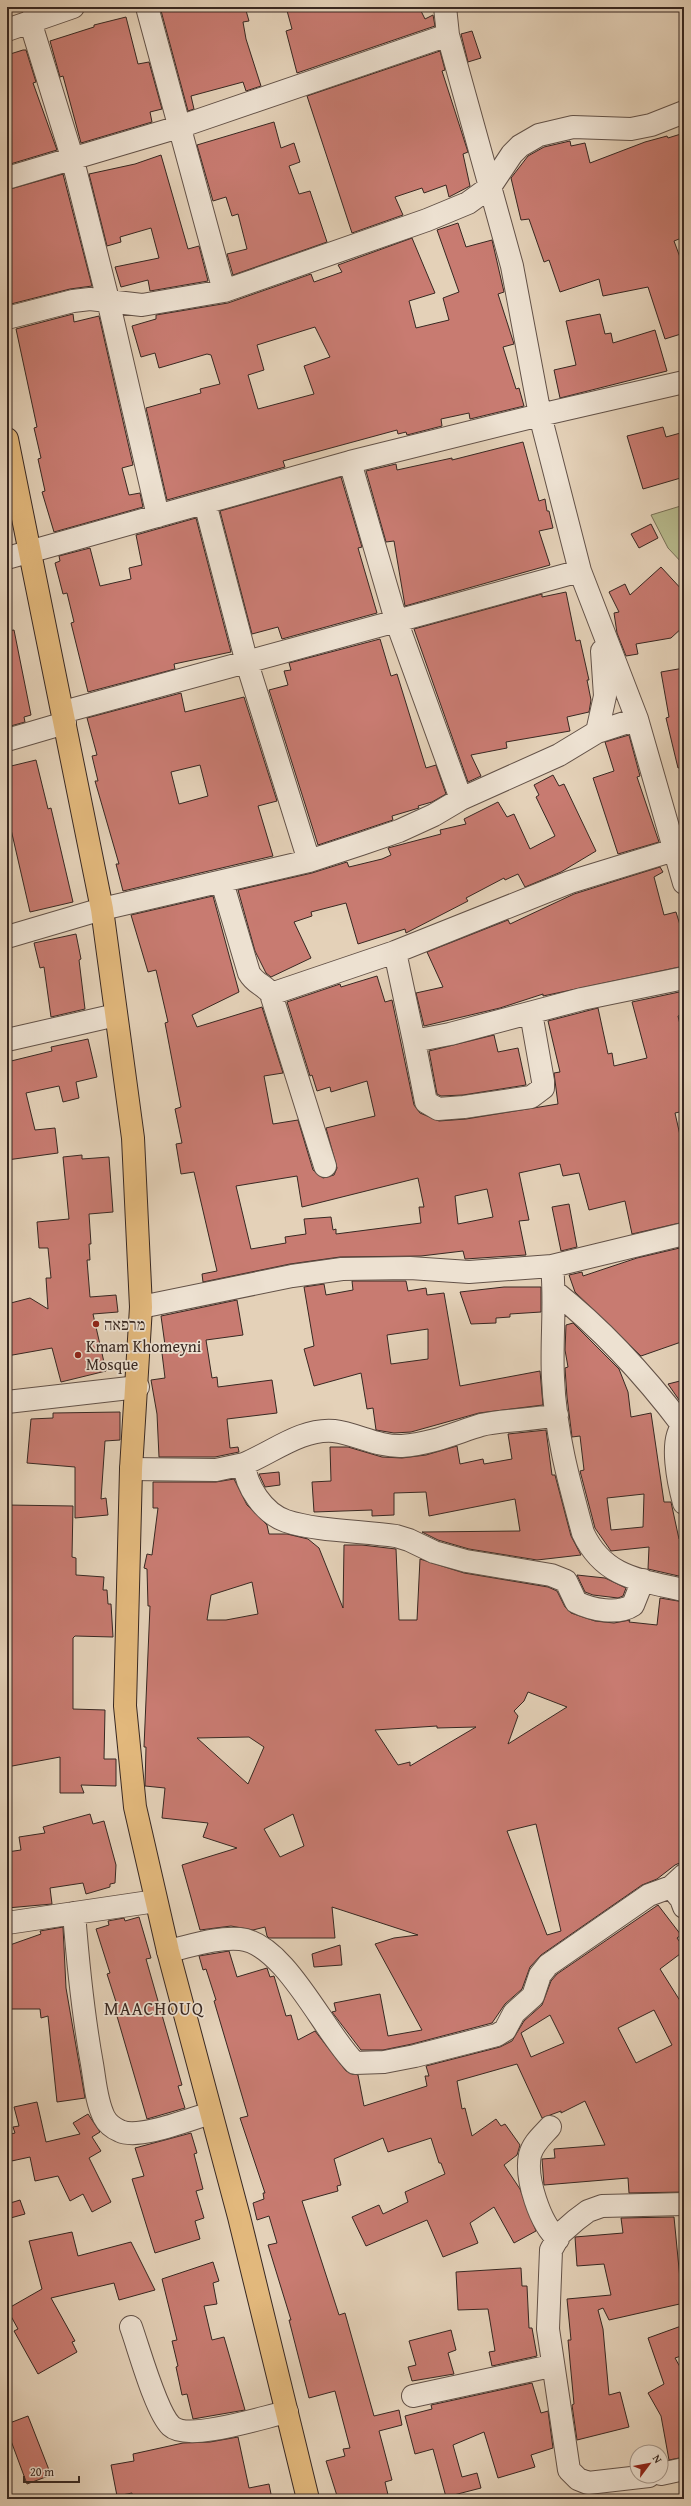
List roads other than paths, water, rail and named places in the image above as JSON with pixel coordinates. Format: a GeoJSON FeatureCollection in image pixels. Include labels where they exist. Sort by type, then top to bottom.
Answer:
{"type":"FeatureCollection","features":[{"type":"Feature","properties":{"kind":"main road"},"geometry":{"type":"LineString","coordinates":[[7,439],[64,718],[80,807],[102,910],[133,1138],[141,1308],[138,1387],[132,1469],[126,1706],[135,1807],[168,1951],[211,2113],[308,2499]]}},
{"type":"Feature","properties":{"kind":"street"},"geometry":{"type":"LineString","coordinates":[[7,30],[73,7]]}},
{"type":"Feature","properties":{"kind":"street"},"geometry":{"type":"LineString","coordinates":[[147,7],[224,291]]}},
{"type":"Feature","properties":{"kind":"street"},"geometry":{"type":"LineString","coordinates":[[445,7],[448,35],[512,266],[540,415],[580,571],[598,622],[637,719],[680,849],[684,883]]}},
{"type":"Feature","properties":{"kind":"street"},"geometry":{"type":"LineString","coordinates":[[30,22],[72,157],[108,300],[158,516]]}},
{"type":"Feature","properties":{"kind":"street"},"geometry":{"type":"LineString","coordinates":[[7,178],[72,157],[179,127],[448,35]]}},
{"type":"Feature","properties":{"kind":"street"},"geometry":{"type":"LineString","coordinates":[[7,318],[73,300],[108,300],[142,305],[224,291],[427,220],[468,203],[490,187],[512,154],[528,140],[539,134],[573,127],[632,129],[651,125],[684,112]]}},
{"type":"Feature","properties":{"kind":"street"},"geometry":{"type":"LineString","coordinates":[[7,558],[350,462],[540,415],[684,382]]}},
{"type":"Feature","properties":{"kind":"street"},"geometry":{"type":"LineString","coordinates":[[350,462],[396,620],[461,799]]}},
{"type":"Feature","properties":{"kind":"street"},"geometry":{"type":"LineString","coordinates":[[205,503],[247,663],[309,862]]}},
{"type":"Feature","properties":{"kind":"street"},"geometry":{"type":"LineString","coordinates":[[7,740],[64,718],[247,663],[396,620],[580,571]]}},
{"type":"Feature","properties":{"kind":"street"},"geometry":{"type":"LineString","coordinates":[[597,732],[606,682],[598,622]]}},
{"type":"Feature","properties":{"kind":"street"},"geometry":{"type":"LineString","coordinates":[[7,937],[102,910],[309,862],[399,831],[461,799],[559,754],[597,732],[637,719]]}},
{"type":"Feature","properties":{"kind":"street"},"geometry":{"type":"LineString","coordinates":[[271,994],[395,952],[570,882],[680,849]]}},
{"type":"Feature","properties":{"kind":"street"},"geometry":{"type":"LineString","coordinates":[[222,882],[249,972],[253,980],[268,989],[271,994],[325,1166]]}},
{"type":"Feature","properties":{"kind":"street"},"geometry":{"type":"LineString","coordinates":[[395,952],[426,1102],[438,1109],[464,1107],[531,1097],[543,1088],[531,1013]]}},
{"type":"Feature","properties":{"kind":"street"},"geometry":{"type":"LineString","coordinates":[[414,1041],[450,1034],[582,999],[684,978]]}},
{"type":"Feature","properties":{"kind":"street"},"geometry":{"type":"LineString","coordinates":[[7,1040],[116,1015]]}},
{"type":"Feature","properties":{"kind":"street"},"geometry":{"type":"LineString","coordinates":[[141,1308],[292,1276],[342,1268],[410,1268],[469,1272],[552,1266],[684,1234]]}},
{"type":"Feature","properties":{"kind":"street"},"geometry":{"type":"LineString","coordinates":[[552,1266],[554,1291],[551,1338],[557,1416],[574,1502],[591,1548],[604,1564],[621,1573],[684,1590]]}},
{"type":"Feature","properties":{"kind":"street"},"geometry":{"type":"LineString","coordinates":[[554,1291],[590,1322],[665,1401],[684,1426],[679,1429],[676,1443],[679,1486],[684,1503]]}},
{"type":"Feature","properties":{"kind":"street"},"geometry":{"type":"LineString","coordinates":[[7,1402],[138,1387]]}},
{"type":"Feature","properties":{"kind":"street"},"geometry":{"type":"LineString","coordinates":[[132,1469],[216,1470],[244,1464],[299,1437],[318,1431],[336,1432],[377,1443],[402,1446],[433,1441],[482,1425],[557,1416]]}},
{"type":"Feature","properties":{"kind":"street"},"geometry":{"type":"LineString","coordinates":[[244,1464],[248,1482],[259,1501],[285,1521],[396,1536],[409,1540],[434,1552],[453,1557],[551,1575],[566,1581],[576,1602],[601,1610],[616,1611],[627,1609],[633,1605],[643,1580]]}},
{"type":"Feature","properties":{"kind":"street"},"geometry":{"type":"LineString","coordinates":[[168,1951],[222,1939],[242,1939],[258,1945],[271,1956],[302,1989],[355,2063],[384,2062],[498,2035],[505,2030],[514,2013],[533,1996],[540,1974],[548,1965],[649,1895],[677,1881],[684,1907]]}},
{"type":"Feature","properties":{"kind":"street"},"geometry":{"type":"LineString","coordinates":[[7,1923],[156,1901]]}},
{"type":"Feature","properties":{"kind":"street"},"geometry":{"type":"LineString","coordinates":[[74,1913],[82,2009],[94,2079],[104,2117],[111,2126],[121,2132],[132,2133],[150,2131],[211,2113]]}},
{"type":"Feature","properties":{"kind":"street"},"geometry":{"type":"LineString","coordinates":[[550,2127],[535,2142],[528,2169],[542,2214],[552,2234],[558,2239]]}},
{"type":"Feature","properties":{"kind":"street"},"geometry":{"type":"LineString","coordinates":[[629,2479],[603,2482],[588,2482],[578,2480],[569,2470],[565,2454],[548,2329],[551,2250],[558,2239],[582,2216],[602,2206],[684,2204]]}},
{"type":"Feature","properties":{"kind":"street"},"geometry":{"type":"LineString","coordinates":[[131,2327],[157,2404],[172,2427],[181,2431],[199,2432],[286,2412]]}},
{"type":"Feature","properties":{"kind":"street"},"geometry":{"type":"LineString","coordinates":[[413,2396],[552,2366]]}},
{"type":"Feature","properties":{"kind":"street"},"geometry":{"type":"LineString","coordinates":[[669,2472],[684,2469]]}},
{"type":"Feature","properties":{"kind":"place","name":"מרפאה"},"geometry":{"type":"Point","coordinates":[96,1324]}},
{"type":"Feature","properties":{"kind":"place","name":"Kmam Khomeyni Mosque"},"geometry":{"type":"Point","coordinates":[78,1355]}},
{"type":"Feature","properties":{"kind":"district","name":"MAACHOUQ"},"geometry":{"type":"Point","coordinates":[154,2008]}}]}
